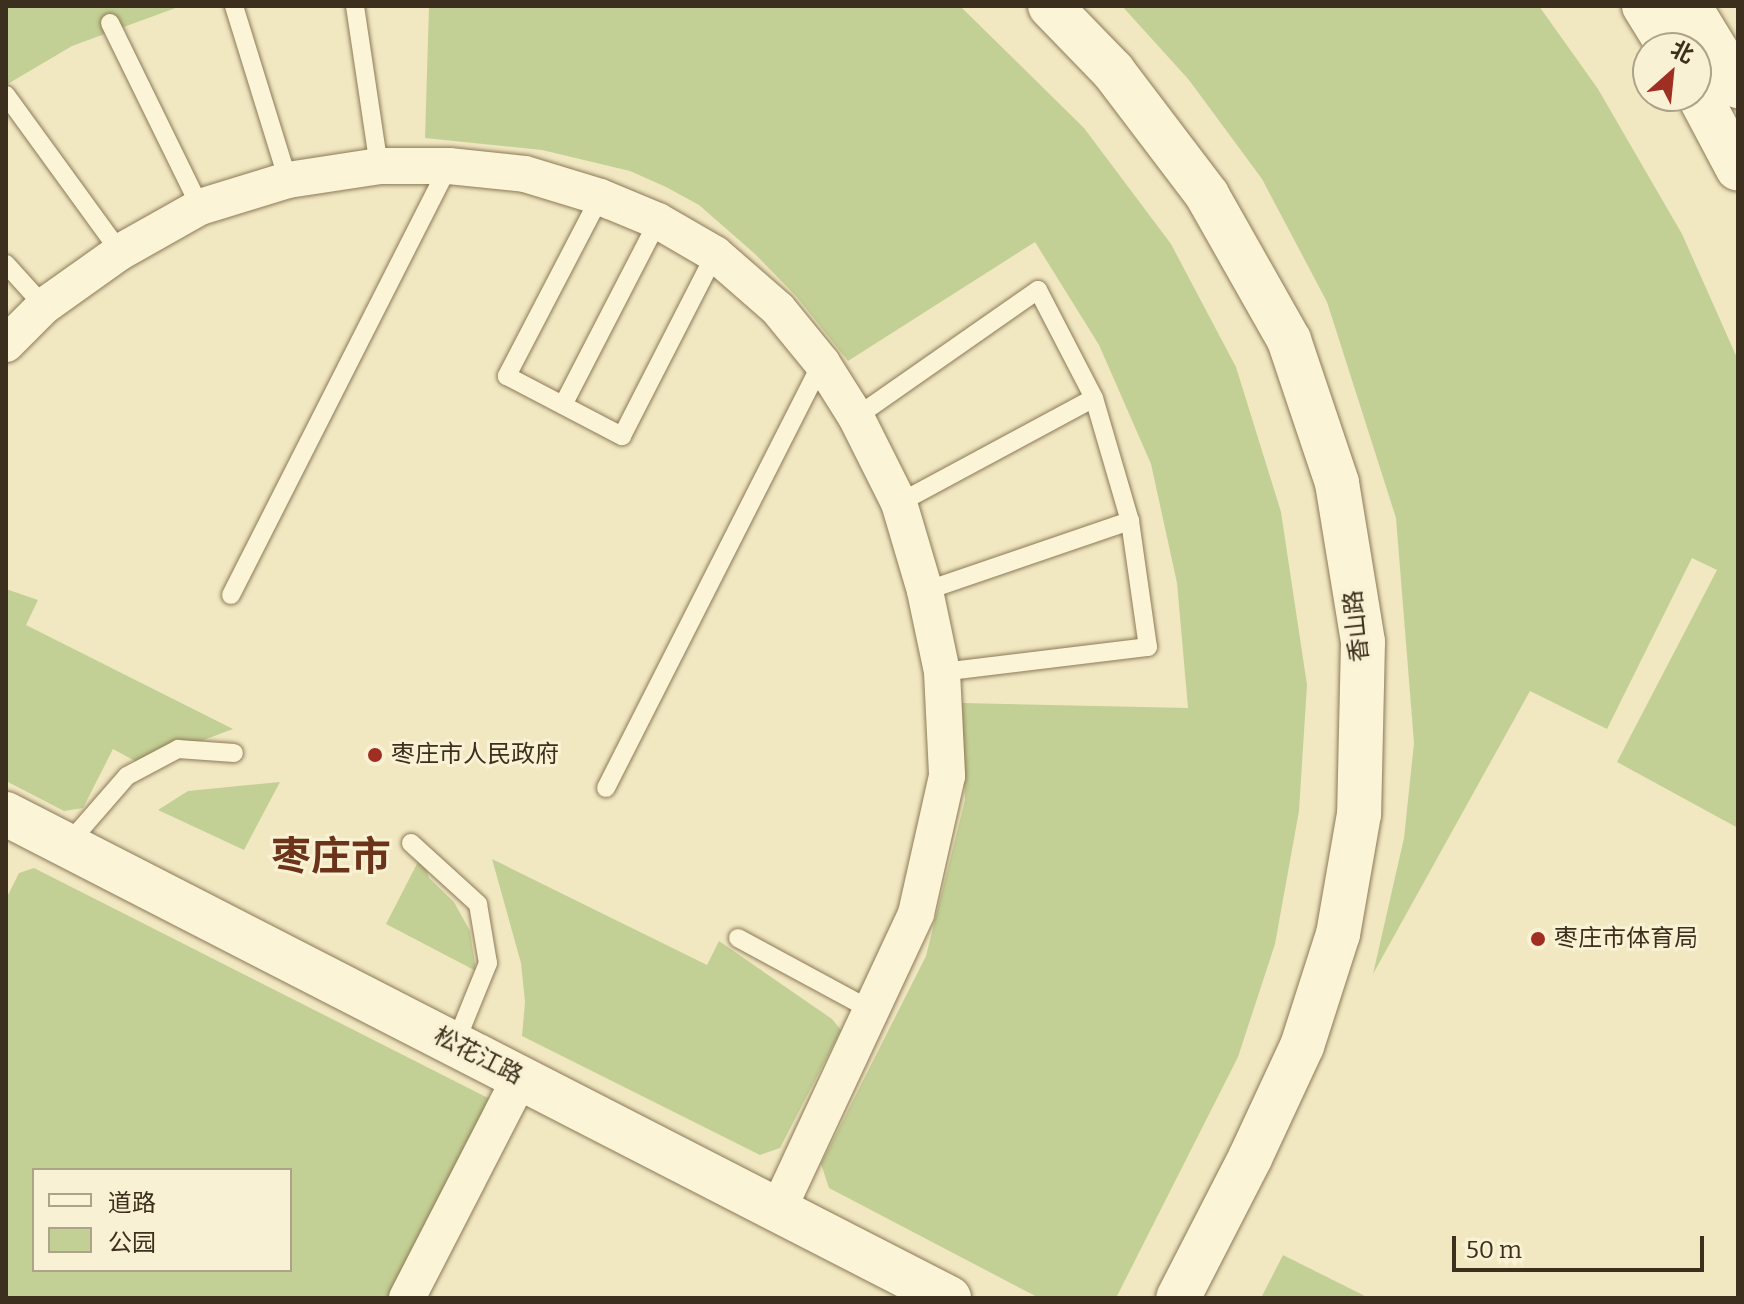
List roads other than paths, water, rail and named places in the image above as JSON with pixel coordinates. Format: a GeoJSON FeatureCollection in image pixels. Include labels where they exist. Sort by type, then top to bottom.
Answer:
{"type":"FeatureCollection","features":[{"type":"Feature","properties":{"kind":"street","name":"香山路"},"geometry":{"type":"LineString","coordinates":[[1050,6],[1113,71],[1207,195],[1289,340],[1337,483],[1363,642],[1359,814],[1338,934],[1302,1046],[1250,1158],[1178,1298]]}},
{"type":"Feature","properties":{"kind":"street"},"geometry":{"type":"LineString","coordinates":[[1644,6],[1660,32]]}},
{"type":"Feature","properties":{"kind":"street"},"geometry":{"type":"LineString","coordinates":[[1689,6],[1738,86]]}},
{"type":"Feature","properties":{"kind":"street"},"geometry":{"type":"LineString","coordinates":[[1708,112],[1738,169]]}},
{"type":"Feature","properties":{"kind":"street"},"geometry":{"type":"LineString","coordinates":[[6,344],[44,306],[120,252],[200,207],[288,180],[379,166],[449,166],[525,174],[600,197],[658,221],[715,254],[778,309],[822,363],[856,417],[899,503],[925,591],[942,672],[947,776],[916,914],[778,1210]]}},
{"type":"Feature","properties":{"kind":"street","name":"松花江路"},"geometry":{"type":"LineString","coordinates":[[6,814],[949,1298]]}},
{"type":"Feature","properties":{"kind":"street"},"geometry":{"type":"LineString","coordinates":[[407,1298],[520,1078]]}},
{"type":"Feature","properties":{"kind":"lane"},"geometry":{"type":"LineString","coordinates":[[234,6],[288,180]]}},
{"type":"Feature","properties":{"kind":"lane"},"geometry":{"type":"LineString","coordinates":[[355,6],[379,166]]}},
{"type":"Feature","properties":{"kind":"lane"},"geometry":{"type":"LineString","coordinates":[[110,23],[200,207]]}},
{"type":"Feature","properties":{"kind":"lane"},"geometry":{"type":"LineString","coordinates":[[6,95],[120,252]]}},
{"type":"Feature","properties":{"kind":"lane"},"geometry":{"type":"LineString","coordinates":[[231,595],[449,166]]}},
{"type":"Feature","properties":{"kind":"lane"},"geometry":{"type":"LineString","coordinates":[[600,197],[507,376],[622,436],[715,254]]}},
{"type":"Feature","properties":{"kind":"lane"},"geometry":{"type":"LineString","coordinates":[[563,405],[658,221]]}},
{"type":"Feature","properties":{"kind":"lane"},"geometry":{"type":"LineString","coordinates":[[6,264],[44,306]]}},
{"type":"Feature","properties":{"kind":"lane"},"geometry":{"type":"LineString","coordinates":[[856,417],[1038,290],[1094,398],[1130,521],[1148,647],[942,672]]}},
{"type":"Feature","properties":{"kind":"lane"},"geometry":{"type":"LineString","coordinates":[[606,788],[822,363]]}},
{"type":"Feature","properties":{"kind":"lane"},"geometry":{"type":"LineString","coordinates":[[899,503],[1094,398]]}},
{"type":"Feature","properties":{"kind":"lane"},"geometry":{"type":"LineString","coordinates":[[925,591],[1130,521]]}},
{"type":"Feature","properties":{"kind":"lane"},"geometry":{"type":"LineString","coordinates":[[67,845],[127,776],[178,749],[234,753]]}},
{"type":"Feature","properties":{"kind":"lane"},"geometry":{"type":"LineString","coordinates":[[411,843],[478,904],[488,963],[455,1044]]}},
{"type":"Feature","properties":{"kind":"lane"},"geometry":{"type":"LineString","coordinates":[[738,938],[873,1011]]}},
{"type":"Feature","properties":{"kind":"place","name":"枣庄市人民政府"},"geometry":{"type":"Point","coordinates":[375,755]}},
{"type":"Feature","properties":{"kind":"place","name":"枣庄市体育局"},"geometry":{"type":"Point","coordinates":[1538,939]}},
{"type":"Feature","properties":{"kind":"district","name":"枣庄市"},"geometry":{"type":"Point","coordinates":[331,857]}}]}
